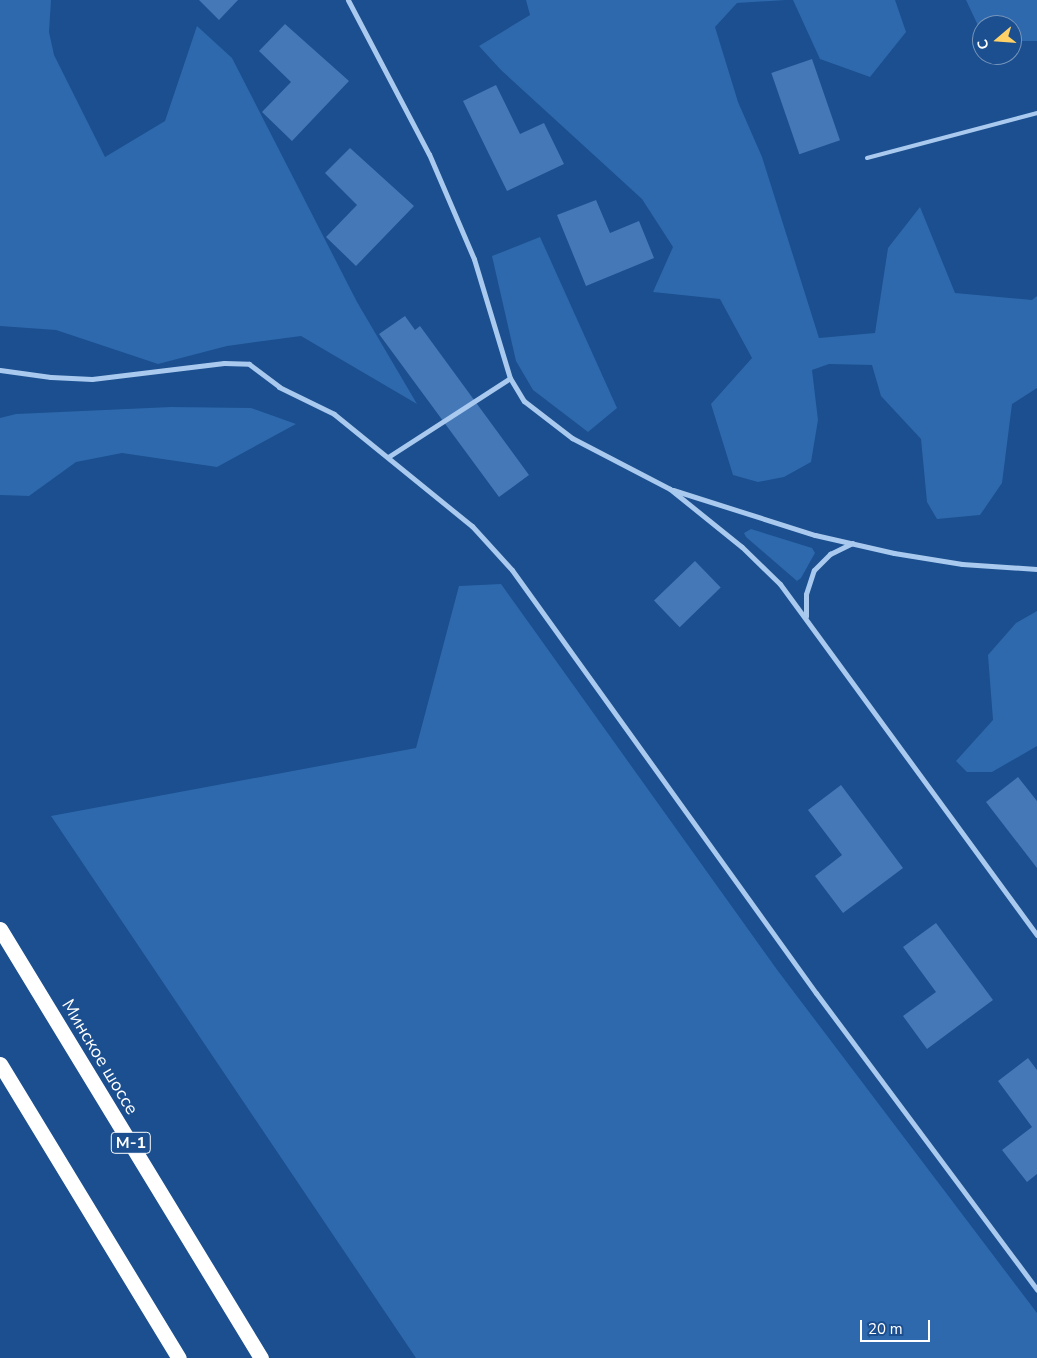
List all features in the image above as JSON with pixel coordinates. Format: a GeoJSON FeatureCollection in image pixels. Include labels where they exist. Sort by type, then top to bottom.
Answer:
{"type":"FeatureCollection","features":[{"type":"Feature","properties":{"kind":"highway","name":"Минское шоссе"},"geometry":{"type":"LineString","coordinates":[[0,929],[261,1358]]}},
{"type":"Feature","properties":{"kind":"highway"},"geometry":{"type":"LineString","coordinates":[[0,1064],[179,1358]]}},
{"type":"Feature","properties":{"kind":"street"},"geometry":{"type":"LineString","coordinates":[[348,0],[429,154],[460,224],[474,259],[510,378],[524,401],[544,419],[572,438],[670,489],[800,530],[854,543],[962,564],[1037,569]]}},
{"type":"Feature","properties":{"kind":"street"},"geometry":{"type":"LineString","coordinates":[[0,370],[51,378],[92,379],[241,362],[249,364],[279,387],[334,414],[472,526],[512,570],[816,993],[1037,1290]]}},
{"type":"Feature","properties":{"kind":"street"},"geometry":{"type":"LineString","coordinates":[[388,457],[510,378]]}},
{"type":"Feature","properties":{"kind":"street"},"geometry":{"type":"LineString","coordinates":[[670,489],[742,547],[780,584],[806,616],[1037,935]]}},
{"type":"Feature","properties":{"kind":"street"},"geometry":{"type":"LineString","coordinates":[[806,616],[806,594],[814,570],[830,554],[854,543]]}},
{"type":"Feature","properties":{"kind":"lane"},"geometry":{"type":"LineString","coordinates":[[867,158],[1037,113]]}},
{"type":"Feature","properties":{"kind":"shaded area"},"geometry":{"type":"Polygon","coordinates":[[[0,0],[51,0],[49,32],[54,55],[105,157],[165,121],[197,26],[232,58],[357,302],[417,404],[301,336],[227,346],[158,364],[56,330],[0,326],[0,0]]]}},
{"type":"Feature","properties":{"kind":"shaded area"},"geometry":{"type":"Polygon","coordinates":[[[526,0],[786,0],[737,3],[715,27],[738,102],[762,157],[819,338],[875,333],[888,248],[920,207],[955,293],[1032,300],[1037,296],[1037,388],[1012,404],[1002,483],[980,515],[937,519],[927,502],[921,439],[881,396],[872,365],[829,364],[812,370],[818,420],[811,462],[784,477],[758,482],[733,475],[711,404],[752,358],[720,299],[653,292],[673,247],[642,199],[501,70],[479,46],[530,15],[526,0]]]}},
{"type":"Feature","properties":{"kind":"shaded area"},"geometry":{"type":"Polygon","coordinates":[[[793,0],[895,0],[906,32],[870,77],[820,59],[793,0]]]}},
{"type":"Feature","properties":{"kind":"shaded area"},"geometry":{"type":"Polygon","coordinates":[[[966,0],[1037,0],[1037,41],[1022,41],[1022,15],[973,15],[966,0]]]}},
{"type":"Feature","properties":{"kind":"shaded area"},"geometry":{"type":"Polygon","coordinates":[[[540,237],[617,408],[588,432],[533,390],[516,361],[492,256],[540,237]]]}},
{"type":"Feature","properties":{"kind":"shaded area"},"geometry":{"type":"Polygon","coordinates":[[[171,407],[251,408],[296,424],[217,467],[122,453],[76,462],[29,496],[0,495],[0,418],[16,414],[171,407]]]}},
{"type":"Feature","properties":{"kind":"shaded area"},"geometry":{"type":"Polygon","coordinates":[[[751,529],[812,548],[815,553],[801,578],[797,581],[746,537],[744,533],[751,529]]]}},
{"type":"Feature","properties":{"kind":"shaded area"},"geometry":{"type":"Polygon","coordinates":[[[501,584],[778,971],[1037,1313],[1037,1358],[416,1358],[51,816],[416,748],[459,586],[501,584]]]}},
{"type":"Feature","properties":{"kind":"shaded area"},"geometry":{"type":"Polygon","coordinates":[[[1037,611],[1037,746],[992,772],[967,772],[956,761],[993,720],[988,655],[1016,623],[1037,611]]]}},
{"type":"Feature","properties":{"kind":"building"},"geometry":{"type":"Polygon","coordinates":[[[199,0],[238,0],[219,20],[199,0]]]}},
{"type":"Feature","properties":{"kind":"building"},"geometry":{"type":"Polygon","coordinates":[[[285,24],[349,81],[292,141],[262,112],[291,82],[259,51],[285,24]]]}},
{"type":"Feature","properties":{"kind":"building"},"geometry":{"type":"Polygon","coordinates":[[[812,59],[840,140],[799,154],[771,73],[812,59]]]}},
{"type":"Feature","properties":{"kind":"building"},"geometry":{"type":"Polygon","coordinates":[[[496,85],[520,134],[544,123],[564,164],[507,191],[463,101],[496,85]]]}},
{"type":"Feature","properties":{"kind":"building"},"geometry":{"type":"Polygon","coordinates":[[[350,148],[414,206],[356,266],[326,237],[357,205],[325,173],[350,148]]]}},
{"type":"Feature","properties":{"kind":"building"},"geometry":{"type":"Polygon","coordinates":[[[596,200],[610,233],[639,221],[654,258],[586,286],[557,215],[596,200]]]}},
{"type":"Feature","properties":{"kind":"building"},"geometry":{"type":"Polygon","coordinates":[[[405,316],[415,330],[420,326],[529,475],[499,497],[379,334],[405,316]]]}},
{"type":"Feature","properties":{"kind":"building"},"geometry":{"type":"Polygon","coordinates":[[[695,561],[721,588],[680,627],[654,601],[695,561]]]}},
{"type":"Feature","properties":{"kind":"building"},"geometry":{"type":"Polygon","coordinates":[[[1018,777],[1037,801],[1037,868],[986,802],[1018,777]]]}},
{"type":"Feature","properties":{"kind":"building"},"geometry":{"type":"Polygon","coordinates":[[[841,785],[903,868],[843,913],[815,876],[842,855],[808,810],[841,785]]]}},
{"type":"Feature","properties":{"kind":"building"},"geometry":{"type":"Polygon","coordinates":[[[936,923],[993,1000],[927,1049],[903,1016],[936,992],[903,947],[936,923]]]}},
{"type":"Feature","properties":{"kind":"building"},"geometry":{"type":"Polygon","coordinates":[[[1028,1058],[1037,1070],[1037,1174],[1027,1182],[1002,1150],[1032,1127],[998,1081],[1028,1058]]]}}]}
